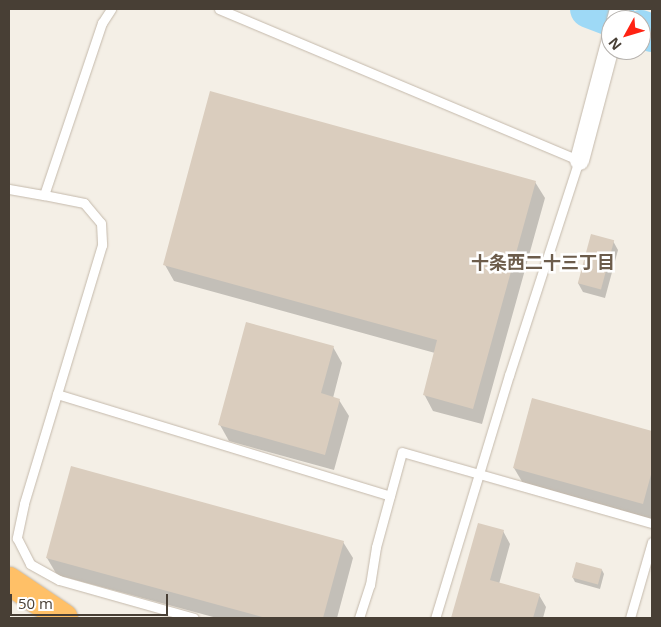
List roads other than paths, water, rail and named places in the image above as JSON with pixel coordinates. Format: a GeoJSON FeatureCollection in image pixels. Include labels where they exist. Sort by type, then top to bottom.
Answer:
{"type":"FeatureCollection","features":[{"type":"Feature","properties":{"kind":"highway"},"geometry":{"type":"LineString","coordinates":[[9,581],[64,618]]}},
{"type":"Feature","properties":{"kind":"street"},"geometry":{"type":"LineString","coordinates":[[579,160],[605,60]]}},
{"type":"Feature","properties":{"kind":"lane"},"geometry":{"type":"LineString","coordinates":[[44,196],[102,23],[111,9]]}},
{"type":"Feature","properties":{"kind":"lane"},"geometry":{"type":"LineString","coordinates":[[218,9],[579,160],[479,473],[436,618]]}},
{"type":"Feature","properties":{"kind":"lane"},"geometry":{"type":"LineString","coordinates":[[9,189],[84,203],[101,223],[102,245],[24,504],[17,538],[30,564],[59,580],[194,618]]}},
{"type":"Feature","properties":{"kind":"lane"},"geometry":{"type":"LineString","coordinates":[[56,394],[390,496]]}},
{"type":"Feature","properties":{"kind":"lane"},"geometry":{"type":"LineString","coordinates":[[359,618],[370,585],[402,452],[652,523]]}},
{"type":"Feature","properties":{"kind":"lane"},"geometry":{"type":"LineString","coordinates":[[630,618],[652,542]]}},
{"type":"Feature","properties":{"kind":"waterway"},"geometry":{"type":"LineString","coordinates":[[589,9],[601,14]]}},
{"type":"Feature","properties":{"kind":"district","name":"十条西二十三丁目"},"geometry":{"type":"Point","coordinates":[543,262]}}]}
